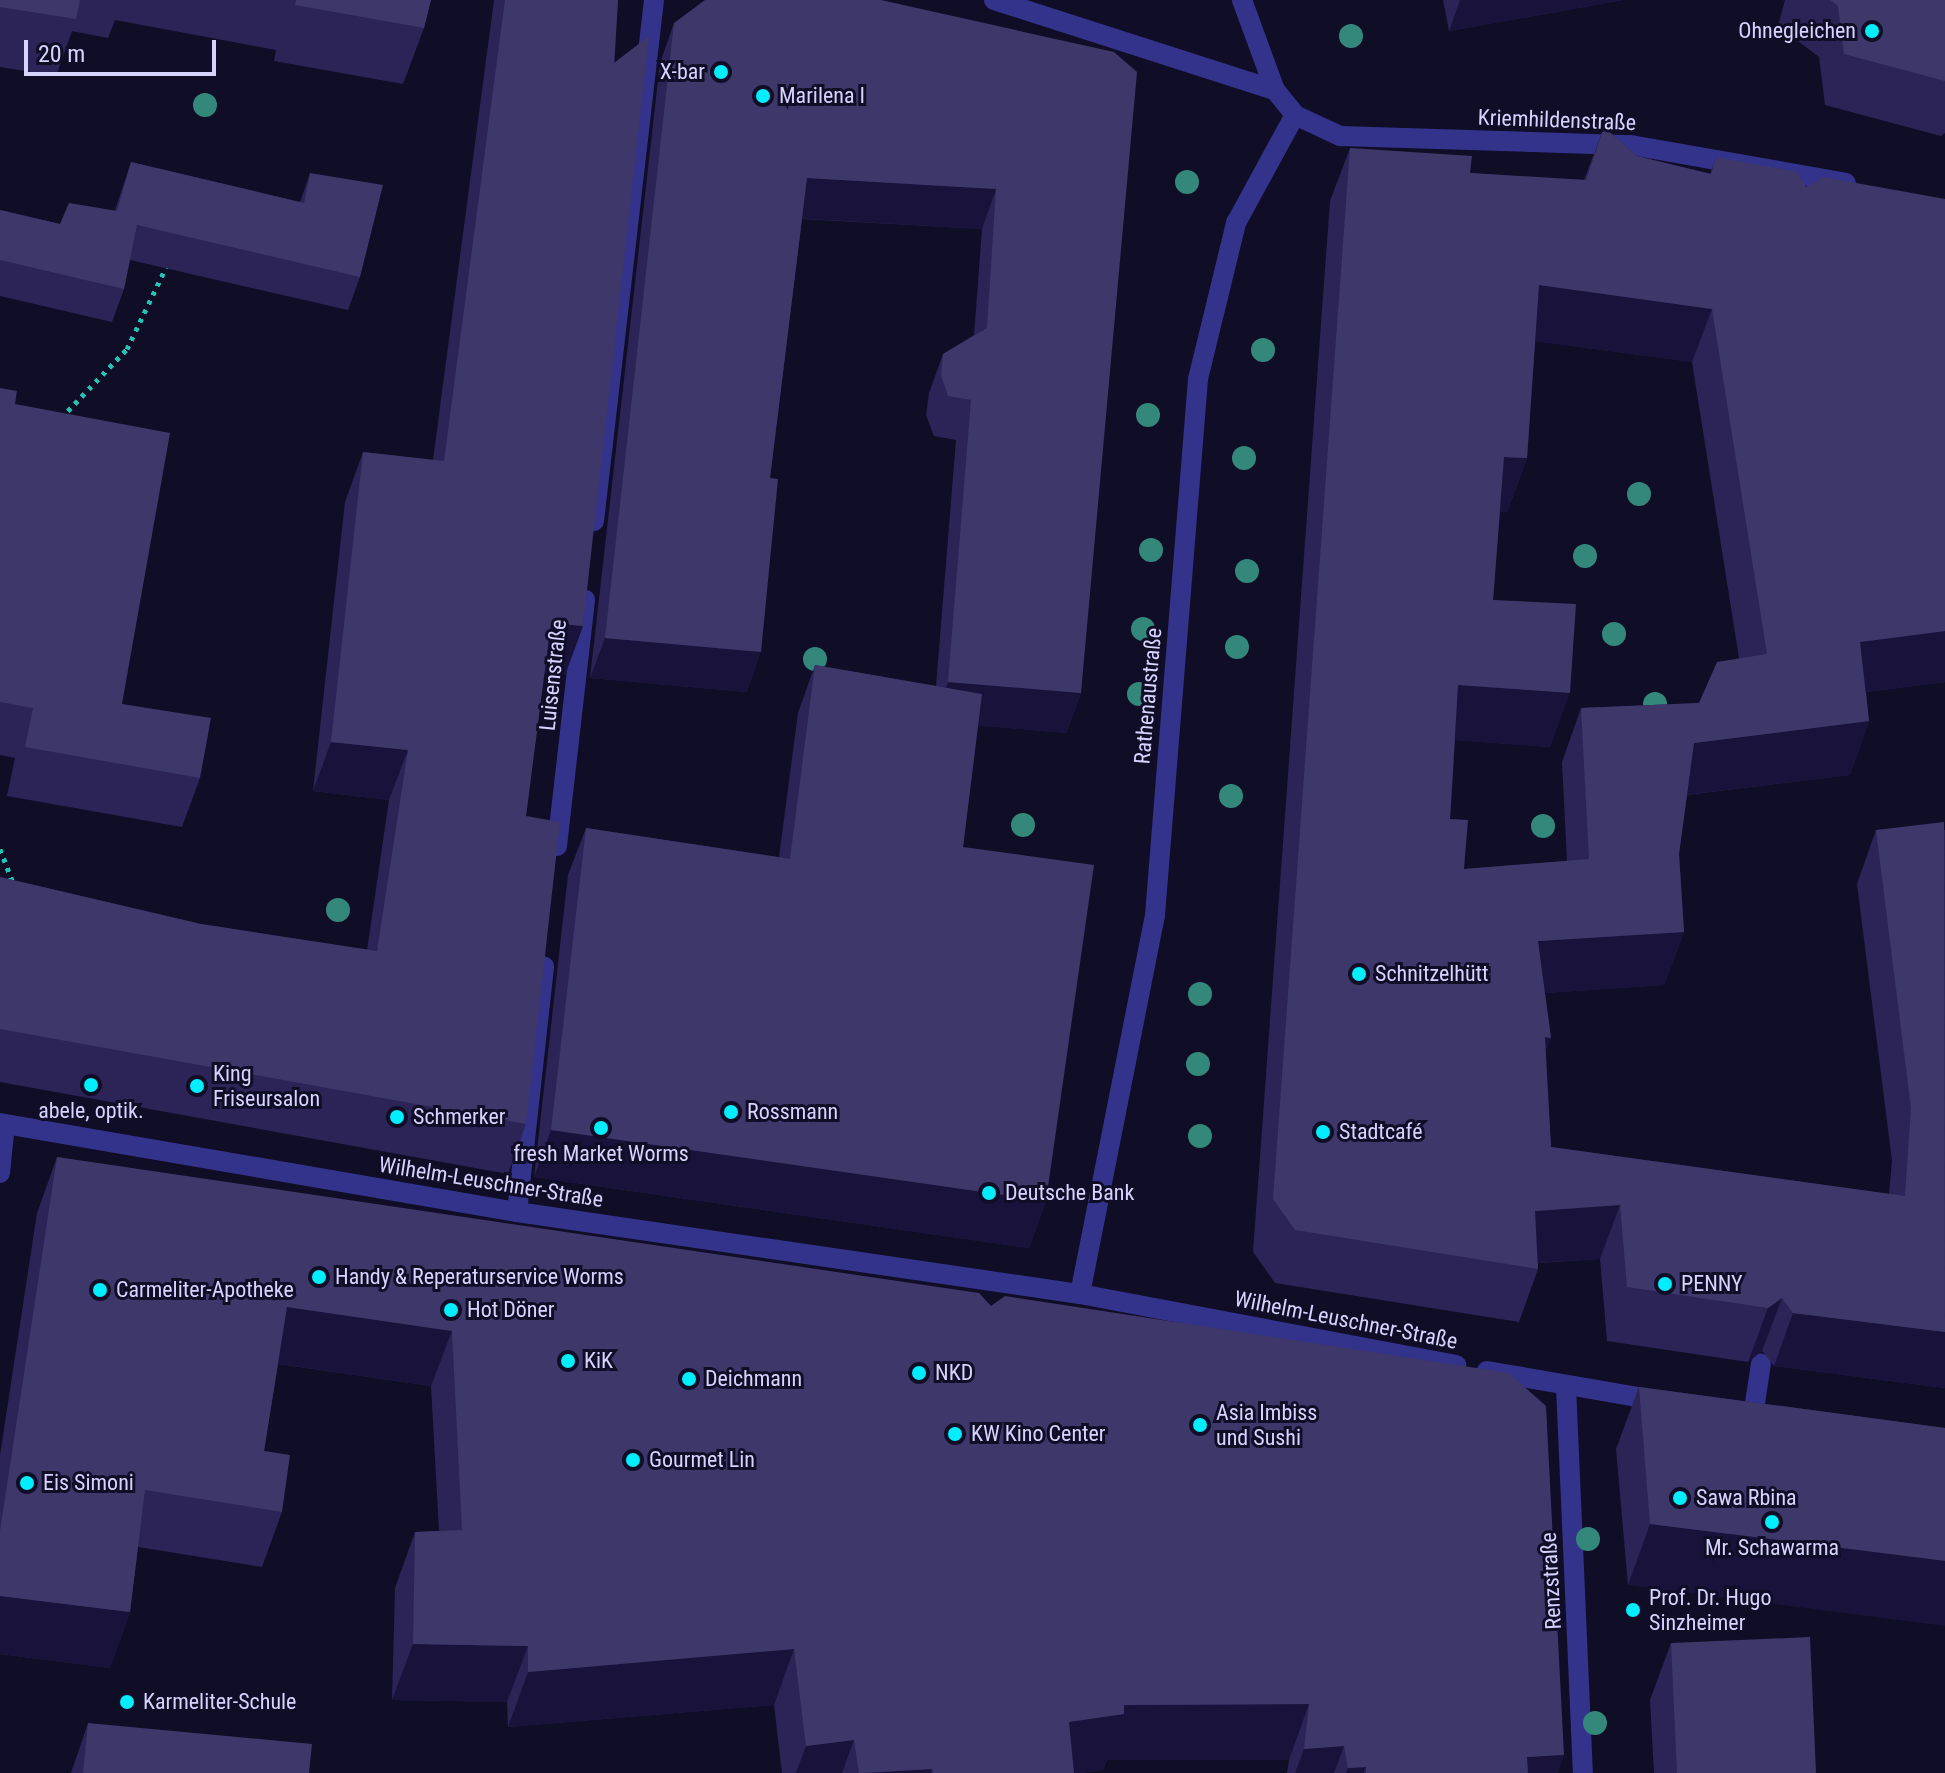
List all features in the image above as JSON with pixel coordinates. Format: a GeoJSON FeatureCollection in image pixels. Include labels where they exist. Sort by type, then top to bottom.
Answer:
{"type":"FeatureCollection","features":[{"type":"Feature","properties":{"kind":"street"},"geometry":{"type":"LineString","coordinates":[[593,538],[654,0]]}},
{"type":"Feature","properties":{"kind":"street"},"geometry":{"type":"LineString","coordinates":[[994,0],[1275,90]]}},
{"type":"Feature","properties":{"kind":"street"},"geometry":{"type":"LineString","coordinates":[[1242,0],[1275,90],[1295,115]]}},
{"type":"Feature","properties":{"kind":"street","name":"Kriemhildenstraße"},"geometry":{"type":"LineString","coordinates":[[1295,115],[1355,137],[1631,145],[1871,188]]}},
{"type":"Feature","properties":{"kind":"street","name":"Rathenaustraße"},"geometry":{"type":"LineString","coordinates":[[1080,1294],[1155,915],[1198,379],[1236,223],[1295,115]]}},
{"type":"Feature","properties":{"kind":"street"},"geometry":{"type":"LineString","coordinates":[[1785,171],[1788,200]]}},
{"type":"Feature","properties":{"kind":"street","name":"Luisenstraße"},"geometry":{"type":"LineString","coordinates":[[555,868],[587,583]]}},
{"type":"Feature","properties":{"kind":"street"},"geometry":{"type":"LineString","coordinates":[[517,1212],[547,942]]}},
{"type":"Feature","properties":{"kind":"street"},"geometry":{"type":"LineString","coordinates":[[0,1173],[2,1124]]}},
{"type":"Feature","properties":{"kind":"street","name":"Wilhelm-Leuschner-Straße"},"geometry":{"type":"LineString","coordinates":[[2,1124],[517,1212],[1080,1294],[1566,1386],[1691,1406]]}},
{"type":"Feature","properties":{"kind":"street"},"geometry":{"type":"LineString","coordinates":[[974,1307],[976,1279]]}},
{"type":"Feature","properties":{"kind":"street"},"geometry":{"type":"LineString","coordinates":[[1761,1364],[1745,1415],[1782,1421]]}},
{"type":"Feature","properties":{"kind":"street","name":"Renzstraße"},"geometry":{"type":"LineString","coordinates":[[1566,1386],[1583,1773]]}},
{"type":"Feature","properties":{"kind":"path"},"geometry":{"type":"LineString","coordinates":[[50,429],[127,349],[172,255]]}},
{"type":"Feature","properties":{"kind":"path"},"geometry":{"type":"LineString","coordinates":[[0,849],[19,898]]}},
{"type":"Feature","properties":{"kind":"building"},"geometry":{"type":"Polygon","coordinates":[[[0,0],[80,0],[76,19],[0,7],[0,0]]]}},
{"type":"Feature","properties":{"kind":"building"},"geometry":{"type":"Polygon","coordinates":[[[296,0],[431,0],[424,28],[295,5],[296,0]]]}},
{"type":"Feature","properties":{"kind":"building"},"geometry":{"type":"Polygon","coordinates":[[[505,0],[618,0],[614,63],[649,36],[583,626],[551,623],[526,816],[560,822],[526,1124],[0,1029],[0,877],[201,924],[377,951],[408,750],[331,742],[363,452],[444,461],[505,0]]]}},
{"type":"Feature","properties":{"kind":"building"},"geometry":{"type":"Polygon","coordinates":[[[705,0],[881,0],[1114,52],[1137,72],[1081,693],[948,682],[971,400],[948,396],[941,375],[943,354],[987,328],[996,189],[807,178],[770,478],[778,479],[761,652],[605,638],[674,23],[705,0]]]}},
{"type":"Feature","properties":{"kind":"building"},"geometry":{"type":"Polygon","coordinates":[[[1830,0],[1945,0],[1945,81],[1844,54],[1838,6],[1830,0]]]}},
{"type":"Feature","properties":{"kind":"building"},"geometry":{"type":"Polygon","coordinates":[[[1604,127],[1637,156],[1711,174],[1716,157],[1797,172],[1806,187],[1823,177],[1945,199],[1945,631],[1860,642],[1869,721],[1694,743],[1679,854],[1684,932],[1538,941],[1551,1038],[1545,1037],[1551,1147],[1905,1196],[1911,1108],[1876,830],[1944,822],[1945,1332],[1793,1313],[1782,1298],[1768,1308],[1627,1287],[1620,1205],[1535,1211],[1538,1269],[1295,1230],[1273,1199],[1350,148],[1472,156],[1470,173],[1586,180],[1604,127]],[[1539,285],[1527,458],[1504,457],[1493,600],[1576,604],[1570,693],[1458,685],[1450,819],[1468,820],[1464,869],[1589,859],[1581,708],[1699,703],[1717,662],[1767,654],[1712,309],[1539,285]]]}},
{"type":"Feature","properties":{"kind":"building"},"geometry":{"type":"Polygon","coordinates":[[[131,162],[304,203],[310,173],[383,185],[360,277],[137,225],[124,289],[0,260],[0,210],[60,224],[69,203],[117,211],[131,162]]]}},
{"type":"Feature","properties":{"kind":"building"},"geometry":{"type":"Polygon","coordinates":[[[0,388],[17,391],[15,404],[170,433],[122,704],[211,718],[200,778],[25,747],[33,708],[0,702],[0,388]]]}},
{"type":"Feature","properties":{"kind":"building"},"geometry":{"type":"Polygon","coordinates":[[[815,665],[982,694],[963,847],[1094,865],[1046,1201],[551,1130],[586,828],[790,859],[815,665]]]}},
{"type":"Feature","properties":{"kind":"building"},"geometry":{"type":"Polygon","coordinates":[[[57,1157],[979,1293],[991,1306],[1005,1296],[1509,1373],[1546,1406],[1564,1755],[1527,1757],[1528,1773],[1366,1773],[1366,1767],[1348,1768],[1344,1746],[1304,1749],[1309,1704],[1124,1705],[1124,1714],[1069,1722],[1074,1773],[933,1773],[932,1769],[859,1773],[854,1740],[806,1746],[794,1649],[528,1672],[528,1646],[413,1644],[415,1532],[462,1530],[452,1331],[287,1307],[264,1451],[290,1455],[282,1512],[145,1490],[130,1612],[0,1596],[0,1531],[57,1157]]]}},
{"type":"Feature","properties":{"kind":"building"},"geometry":{"type":"Polygon","coordinates":[[[1639,1387],[1945,1428],[1945,1561],[1650,1524],[1639,1387]]]}},
{"type":"Feature","properties":{"kind":"building"},"geometry":{"type":"Polygon","coordinates":[[[1810,1637],[1816,1773],[1677,1773],[1671,1643],[1810,1637]]]}},
{"type":"Feature","properties":{"kind":"building"},"geometry":{"type":"Polygon","coordinates":[[[88,1723],[312,1744],[309,1773],[83,1773],[88,1723]]]}},
{"type":"Feature","properties":{"kind":"place","name":"Ohnegleichen"},"geometry":{"type":"Point","coordinates":[1872,31]}},
{"type":"Feature","properties":{"kind":"place","name":"X-bar"},"geometry":{"type":"Point","coordinates":[721,72]}},
{"type":"Feature","properties":{"kind":"place","name":"Marilena I"},"geometry":{"type":"Point","coordinates":[763,96]}},
{"type":"Feature","properties":{"kind":"place","name":"Schnitzelhütt"},"geometry":{"type":"Point","coordinates":[1359,974]}},
{"type":"Feature","properties":{"kind":"place","name":"abele, optik."},"geometry":{"type":"Point","coordinates":[91,1085]}},
{"type":"Feature","properties":{"kind":"place","name":"King Friseursalon"},"geometry":{"type":"Point","coordinates":[197,1086]}},
{"type":"Feature","properties":{"kind":"place","name":"Rossmann"},"geometry":{"type":"Point","coordinates":[731,1112]}},
{"type":"Feature","properties":{"kind":"place","name":"Schmerker"},"geometry":{"type":"Point","coordinates":[397,1117]}},
{"type":"Feature","properties":{"kind":"place","name":"fresh Market Worms"},"geometry":{"type":"Point","coordinates":[601,1128]}},
{"type":"Feature","properties":{"kind":"place","name":"Stadtcafé"},"geometry":{"type":"Point","coordinates":[1323,1132]}},
{"type":"Feature","properties":{"kind":"place","name":"Deutsche Bank"},"geometry":{"type":"Point","coordinates":[989,1193]}},
{"type":"Feature","properties":{"kind":"place","name":"Handy & Reperaturservice Worms"},"geometry":{"type":"Point","coordinates":[319,1277]}},
{"type":"Feature","properties":{"kind":"place","name":"PENNY"},"geometry":{"type":"Point","coordinates":[1665,1284]}},
{"type":"Feature","properties":{"kind":"place","name":"Carmeliter-Apotheke"},"geometry":{"type":"Point","coordinates":[100,1290]}},
{"type":"Feature","properties":{"kind":"place","name":"Hot Döner"},"geometry":{"type":"Point","coordinates":[451,1310]}},
{"type":"Feature","properties":{"kind":"place","name":"KiK"},"geometry":{"type":"Point","coordinates":[568,1361]}},
{"type":"Feature","properties":{"kind":"place","name":"NKD"},"geometry":{"type":"Point","coordinates":[919,1373]}},
{"type":"Feature","properties":{"kind":"place","name":"Deichmann"},"geometry":{"type":"Point","coordinates":[689,1379]}},
{"type":"Feature","properties":{"kind":"place","name":"Asia Imbiss und Sushi"},"geometry":{"type":"Point","coordinates":[1200,1425]}},
{"type":"Feature","properties":{"kind":"place","name":"KW Kino Center"},"geometry":{"type":"Point","coordinates":[955,1434]}},
{"type":"Feature","properties":{"kind":"place","name":"Gourmet Lin"},"geometry":{"type":"Point","coordinates":[633,1460]}},
{"type":"Feature","properties":{"kind":"place","name":"Eis Simoni"},"geometry":{"type":"Point","coordinates":[27,1483]}},
{"type":"Feature","properties":{"kind":"place","name":"Sawa Rbina"},"geometry":{"type":"Point","coordinates":[1680,1498]}},
{"type":"Feature","properties":{"kind":"place","name":"Mr. Schawarma"},"geometry":{"type":"Point","coordinates":[1772,1522]}},
{"type":"Feature","properties":{"kind":"place","name":"Prof. Dr. Hugo Sinzheimer"},"geometry":{"type":"Point","coordinates":[1633,1610]}},
{"type":"Feature","properties":{"kind":"place","name":"Karmeliter-Schule"},"geometry":{"type":"Point","coordinates":[127,1702]}}]}
